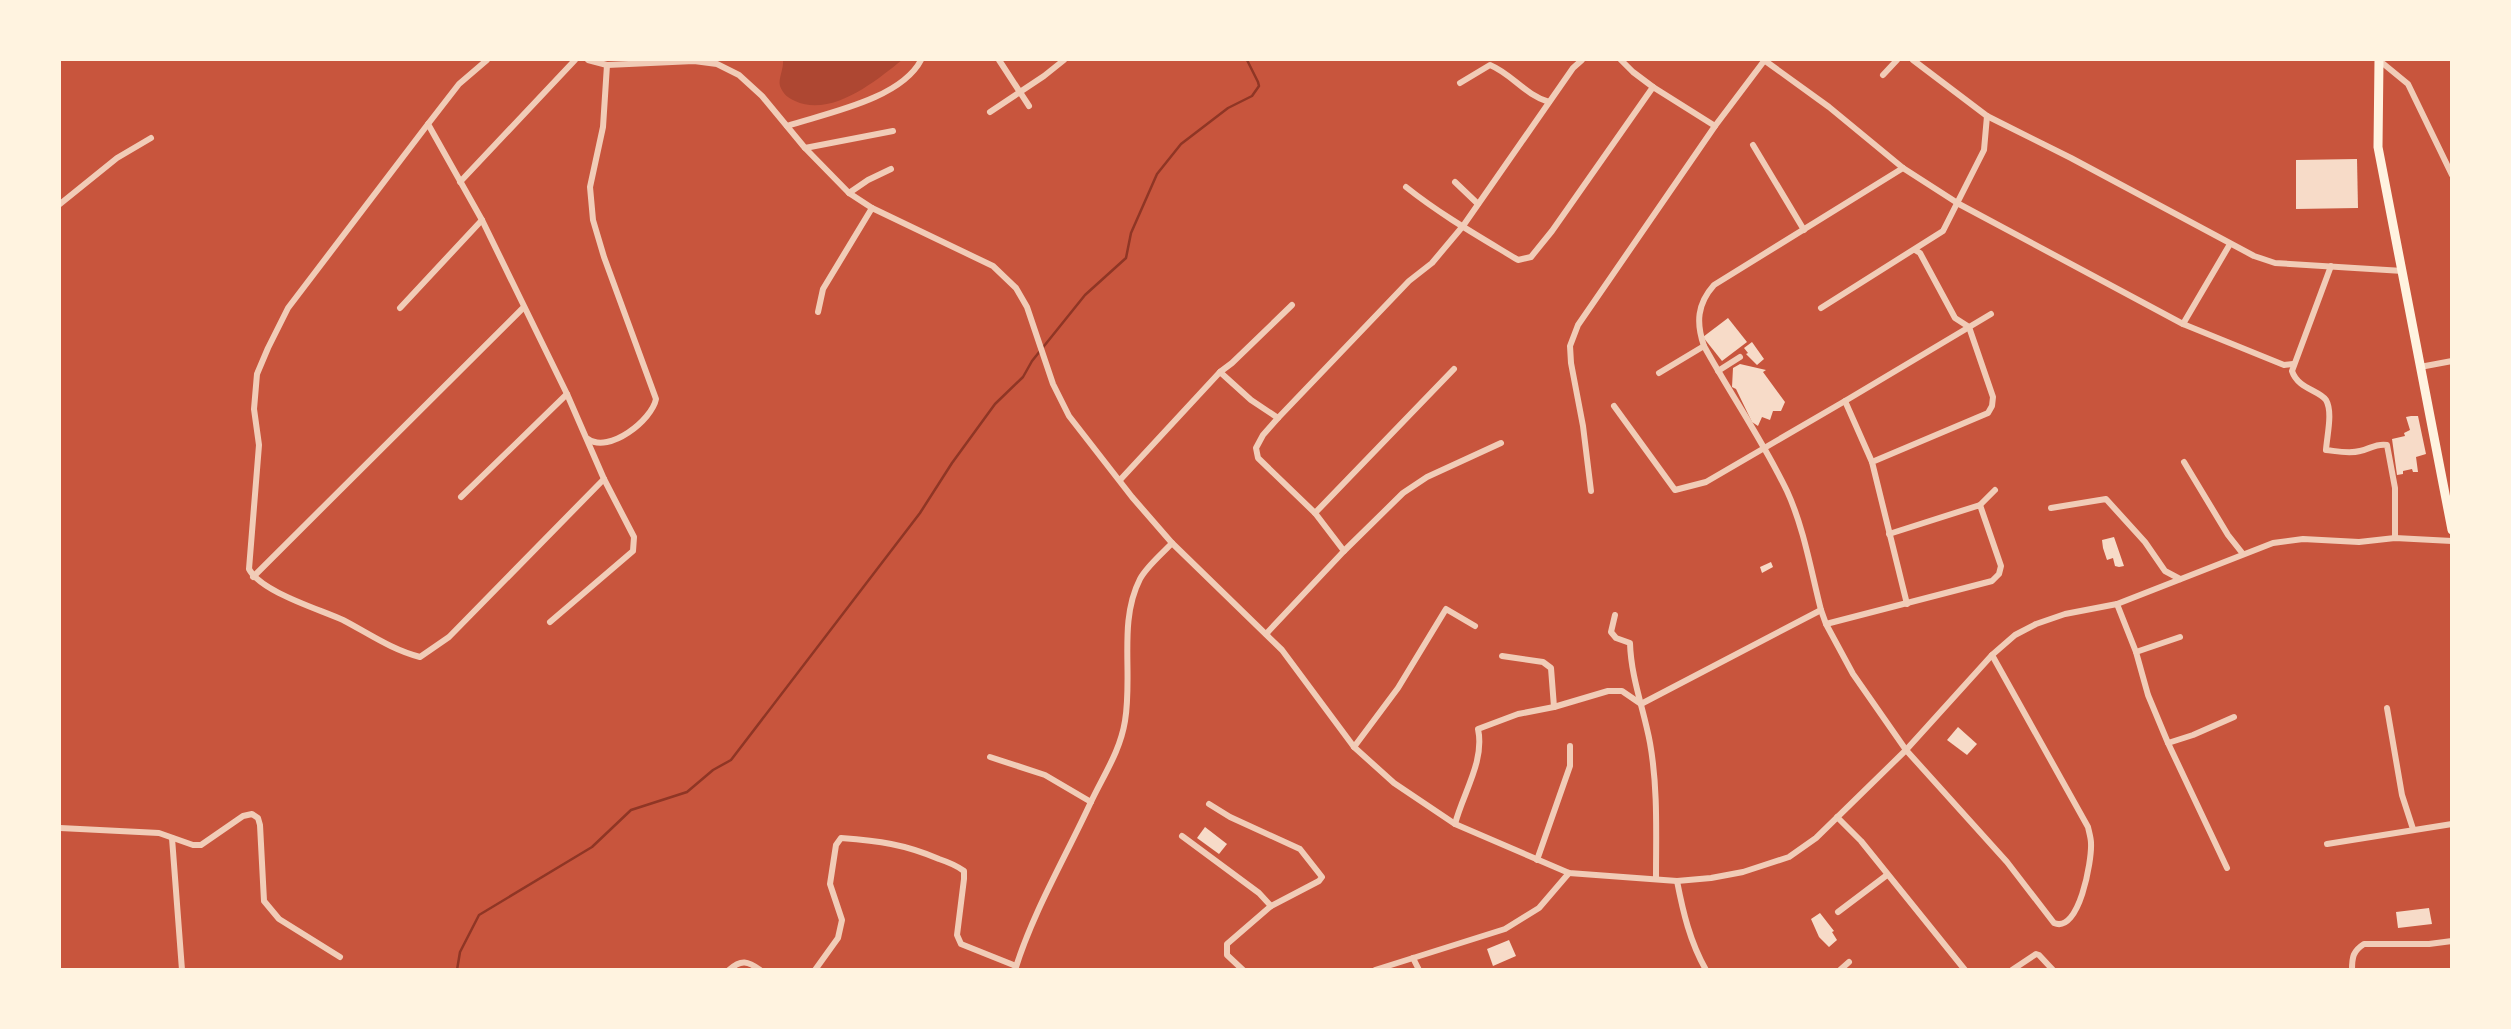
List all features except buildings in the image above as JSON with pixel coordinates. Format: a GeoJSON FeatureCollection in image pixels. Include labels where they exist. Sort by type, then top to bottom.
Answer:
{"type":"FeatureCollection","features":[{"type":"Feature","properties":{"kind":"main road"},"geometry":{"type":"LineString","coordinates":[[2379,60],[2378,147],[2452,530]]}},
{"type":"Feature","properties":{"kind":"street"},"geometry":{"type":"LineString","coordinates":[[487,60],[459,84],[288,308],[257,374],[254,409],[258,445],[249,569],[253,577],[285,595],[340,619],[404,653],[420,657],[449,637],[604,479]]}},
{"type":"Feature","properties":{"kind":"street"},"geometry":{"type":"LineString","coordinates":[[460,182],[575,60]]}},
{"type":"Feature","properties":{"kind":"street"},"geometry":{"type":"LineString","coordinates":[[588,60],[607,65],[694,60],[717,64],[738,75],[762,96],[805,148],[849,193],[872,208],[993,266],[1016,288],[1027,307],[1046,365],[1069,416],[1172,542],[1282,650],[1354,747],[1394,783],[1455,824],[1569,873],[1677,881],[1743,872],[1789,857],[1816,838],[1906,750],[1992,655],[2015,635],[2036,624],[2065,614],[2117,604],[2273,543],[2303,539],[2359,542],[2395,538],[2452,541]]}},
{"type":"Feature","properties":{"kind":"street"},"geometry":{"type":"LineString","coordinates":[[787,126],[864,102],[913,73],[921,60]]}},
{"type":"Feature","properties":{"kind":"street"},"geometry":{"type":"LineString","coordinates":[[999,60],[1029,106]]}},
{"type":"Feature","properties":{"kind":"street"},"geometry":{"type":"LineString","coordinates":[[990,112],[1064,60]]}},
{"type":"Feature","properties":{"kind":"street"},"geometry":{"type":"LineString","coordinates":[[1344,551],[1315,513],[1258,458],[1256,448],[1278,418],[1409,281],[1432,263],[1463,226],[1573,68],[1582,60]]}},
{"type":"Feature","properties":{"kind":"street"},"geometry":{"type":"LineString","coordinates":[[1621,60],[1653,87],[1715,126]]}},
{"type":"Feature","properties":{"kind":"street"},"geometry":{"type":"LineString","coordinates":[[1591,491],[1583,426],[1571,363],[1570,346],[1578,325],[1715,126],[1764,60],[1829,107],[1903,168],[1959,204],[2183,324],[2284,365],[2293,365]]}},
{"type":"Feature","properties":{"kind":"street"},"geometry":{"type":"LineString","coordinates":[[1884,75],[1897,60]]}},
{"type":"Feature","properties":{"kind":"street"},"geometry":{"type":"LineString","coordinates":[[1913,60],[1987,116],[2230,243],[2275,263],[2403,271]]}},
{"type":"Feature","properties":{"kind":"street"},"geometry":{"type":"LineString","coordinates":[[2379,60],[2407,84],[2452,174]]}},
{"type":"Feature","properties":{"kind":"street"},"geometry":{"type":"LineString","coordinates":[[585,436],[593,442],[603,443],[620,438],[654,408],[656,399],[593,220],[590,187],[603,127],[607,65]]}},
{"type":"Feature","properties":{"kind":"street"},"geometry":{"type":"LineString","coordinates":[[1460,83],[1490,65],[1501,69],[1528,93],[1549,102]]}},
{"type":"Feature","properties":{"kind":"street"},"geometry":{"type":"LineString","coordinates":[[1406,187],[1430,206],[1518,260],[1531,257],[1653,87]]}},
{"type":"Feature","properties":{"kind":"street"},"geometry":{"type":"LineString","coordinates":[[1821,308],[1943,231],[1984,150],[1987,116]]}},
{"type":"Feature","properties":{"kind":"street"},"geometry":{"type":"LineString","coordinates":[[428,124],[482,220],[634,537],[634,551],[550,622]]}},
{"type":"Feature","properties":{"kind":"street"},"geometry":{"type":"LineString","coordinates":[[805,148],[893,131]]}},
{"type":"Feature","properties":{"kind":"street"},"geometry":{"type":"LineString","coordinates":[[60,204],[117,158],[151,138]]}},
{"type":"Feature","properties":{"kind":"street"},"geometry":{"type":"LineString","coordinates":[[1753,145],[1804,230]]}},
{"type":"Feature","properties":{"kind":"street"},"geometry":{"type":"LineString","coordinates":[[1903,168],[1714,285],[1703,297],[1698,318],[1699,332],[1704,346],[1765,449],[1787,493],[1798,520],[1826,624],[1853,674],[1906,750],[2007,862],[2054,923],[2060,926],[2071,920],[2082,894],[2091,844],[2088,827],[1992,655]]}},
{"type":"Feature","properties":{"kind":"street"},"geometry":{"type":"LineString","coordinates":[[849,193],[891,169]]}},
{"type":"Feature","properties":{"kind":"street"},"geometry":{"type":"LineString","coordinates":[[1455,182],[1478,204]]}},
{"type":"Feature","properties":{"kind":"street"},"geometry":{"type":"LineString","coordinates":[[818,312],[828,281],[872,208]]}},
{"type":"Feature","properties":{"kind":"street"},"geometry":{"type":"LineString","coordinates":[[400,308],[482,220]]}},
{"type":"Feature","properties":{"kind":"street"},"geometry":{"type":"LineString","coordinates":[[2183,324],[2230,243]]}},
{"type":"Feature","properties":{"kind":"street"},"geometry":{"type":"LineString","coordinates":[[1871,462],[1988,413],[1992,406],[1993,397],[1969,327],[1955,318],[1920,253],[1915,250]]}},
{"type":"Feature","properties":{"kind":"street"},"geometry":{"type":"LineString","coordinates":[[2330,267],[2292,371],[2297,380],[2326,400],[2329,411],[2326,450],[2352,452],[2371,446],[2387,445],[2395,488],[2395,538]]}},
{"type":"Feature","properties":{"kind":"street"},"geometry":{"type":"LineString","coordinates":[[1120,480],[1220,372],[1292,305]]}},
{"type":"Feature","properties":{"kind":"street"},"geometry":{"type":"LineString","coordinates":[[253,577],[524,307]]}},
{"type":"Feature","properties":{"kind":"street"},"geometry":{"type":"LineString","coordinates":[[1614,405],[1675,490],[1706,482],[1991,314]]}},
{"type":"Feature","properties":{"kind":"street"},"geometry":{"type":"LineString","coordinates":[[1660,373],[1704,346]]}},
{"type":"Feature","properties":{"kind":"street"},"geometry":{"type":"LineString","coordinates":[[1718,371],[1740,357]]}},
{"type":"Feature","properties":{"kind":"street"},"geometry":{"type":"LineString","coordinates":[[2420,367],[2452,361]]}},
{"type":"Feature","properties":{"kind":"street"},"geometry":{"type":"LineString","coordinates":[[1315,513],[1454,369]]}},
{"type":"Feature","properties":{"kind":"street"},"geometry":{"type":"LineString","coordinates":[[1220,372],[1251,400],[1278,418]]}},
{"type":"Feature","properties":{"kind":"street"},"geometry":{"type":"LineString","coordinates":[[461,497],[567,394]]}},
{"type":"Feature","properties":{"kind":"street"},"geometry":{"type":"LineString","coordinates":[[1844,401],[1871,462],[1907,604]]}},
{"type":"Feature","properties":{"kind":"street"},"geometry":{"type":"LineString","coordinates":[[1266,634],[1403,493],[1427,477],[1501,443]]}},
{"type":"Feature","properties":{"kind":"street"},"geometry":{"type":"LineString","coordinates":[[2184,462],[2228,535],[2243,554]]}},
{"type":"Feature","properties":{"kind":"street"},"geometry":{"type":"LineString","coordinates":[[1889,534],[1980,505],[1995,490]]}},
{"type":"Feature","properties":{"kind":"street"},"geometry":{"type":"LineString","coordinates":[[2051,508],[2106,499],[2145,542],[2165,571],[2180,579]]}},
{"type":"Feature","properties":{"kind":"street"},"geometry":{"type":"LineString","coordinates":[[1826,624],[1992,581],[1999,574],[2001,566],[1980,505]]}},
{"type":"Feature","properties":{"kind":"street"},"geometry":{"type":"LineString","coordinates":[[815,970],[838,937],[842,920],[830,884],[836,845],[841,838],[888,841],[958,867],[964,872],[957,935],[961,944],[1015,968],[1044,899],[1114,761],[1125,721],[1127,635],[1131,604],[1141,577],[1172,542]]}},
{"type":"Feature","properties":{"kind":"street"},"geometry":{"type":"LineString","coordinates":[[2117,604],[2136,652],[2148,695],[2227,868]]}},
{"type":"Feature","properties":{"kind":"street"},"geometry":{"type":"LineString","coordinates":[[1354,747],[1398,688],[1446,609],[1475,626]]}},
{"type":"Feature","properties":{"kind":"street"},"geometry":{"type":"LineString","coordinates":[[1641,705],[1821,610]]}},
{"type":"Feature","properties":{"kind":"street"},"geometry":{"type":"LineString","coordinates":[[1615,615],[1611,632],[1616,638],[1630,643],[1634,678],[1656,782],[1656,878]]}},
{"type":"Feature","properties":{"kind":"street"},"geometry":{"type":"LineString","coordinates":[[2136,652],[2180,637]]}},
{"type":"Feature","properties":{"kind":"street"},"geometry":{"type":"LineString","coordinates":[[1502,656],[1543,662],[1551,667],[1554,707]]}},
{"type":"Feature","properties":{"kind":"street"},"geometry":{"type":"LineString","coordinates":[[1455,824],[1476,766],[1480,748],[1478,729],[1518,714],[1554,707],[1608,691],[1622,691],[1641,705]]}},
{"type":"Feature","properties":{"kind":"street"},"geometry":{"type":"LineString","coordinates":[[2387,708],[2402,795],[2413,829]]}},
{"type":"Feature","properties":{"kind":"street"},"geometry":{"type":"LineString","coordinates":[[2168,743],[2234,717]]}},
{"type":"Feature","properties":{"kind":"street"},"geometry":{"type":"LineString","coordinates":[[1537,860],[1570,766],[1570,746]]}},
{"type":"Feature","properties":{"kind":"street"},"geometry":{"type":"LineString","coordinates":[[990,757],[1045,775],[1091,802]]}},
{"type":"Feature","properties":{"kind":"street"},"geometry":{"type":"LineString","coordinates":[[1209,804],[1300,849],[1322,877],[1271,906],[1227,944],[1227,955],[1243,970]]}},
{"type":"Feature","properties":{"kind":"street"},"geometry":{"type":"LineString","coordinates":[[60,828],[159,833],[193,845],[201,845],[243,816],[252,814],[258,818],[260,825],[264,901],[279,919],[340,957]]}},
{"type":"Feature","properties":{"kind":"street"},"geometry":{"type":"LineString","coordinates":[[1838,817],[1861,841],[1965,970]]}},
{"type":"Feature","properties":{"kind":"street"},"geometry":{"type":"LineString","coordinates":[[2327,844],[2452,824]]}},
{"type":"Feature","properties":{"kind":"street"},"geometry":{"type":"LineString","coordinates":[[1182,836],[1259,893],[1271,906]]}},
{"type":"Feature","properties":{"kind":"street"},"geometry":{"type":"LineString","coordinates":[[172,838],[183,970]]}},
{"type":"Feature","properties":{"kind":"street"},"geometry":{"type":"LineString","coordinates":[[1375,970],[1487,935],[1524,919],[1539,908],[1569,873]]}},
{"type":"Feature","properties":{"kind":"street"},"geometry":{"type":"LineString","coordinates":[[1839,912],[1887,875]]}},
{"type":"Feature","properties":{"kind":"street"},"geometry":{"type":"LineString","coordinates":[[1677,881],[1696,954],[1706,970]]}},
{"type":"Feature","properties":{"kind":"street"},"geometry":{"type":"LineString","coordinates":[[2352,970],[2352,956],[2356,949],[2364,944],[2452,942]]}},
{"type":"Feature","properties":{"kind":"street"},"geometry":{"type":"LineString","coordinates":[[2012,970],[2036,954],[2053,970]]}},
{"type":"Feature","properties":{"kind":"street"},"geometry":{"type":"LineString","coordinates":[[1413,958],[1419,970]]}},
{"type":"Feature","properties":{"kind":"street"},"geometry":{"type":"LineString","coordinates":[[729,970],[740,962],[748,961],[760,970]]}},
{"type":"Feature","properties":{"kind":"street"},"geometry":{"type":"LineString","coordinates":[[1840,970],[1849,962]]}},
{"type":"Feature","properties":{"kind":"shaded area"},"geometry":{"type":"Polygon","coordinates":[[[783,60],[902,60],[852,95],[823,105],[809,105],[792,100],[780,86],[783,60]]]}},
{"type":"Feature","properties":{"kind":"waterway"},"geometry":{"type":"LineString","coordinates":[[457,970],[460,952],[479,915],[592,847],[631,810],[687,792],[713,770],[731,760],[920,513],[995,404],[1023,377],[1032,361],[1085,295],[1126,258],[1131,233],[1157,174],[1181,144],[1228,108],[1252,96],[1259,86],[1247,60]]}}]}
